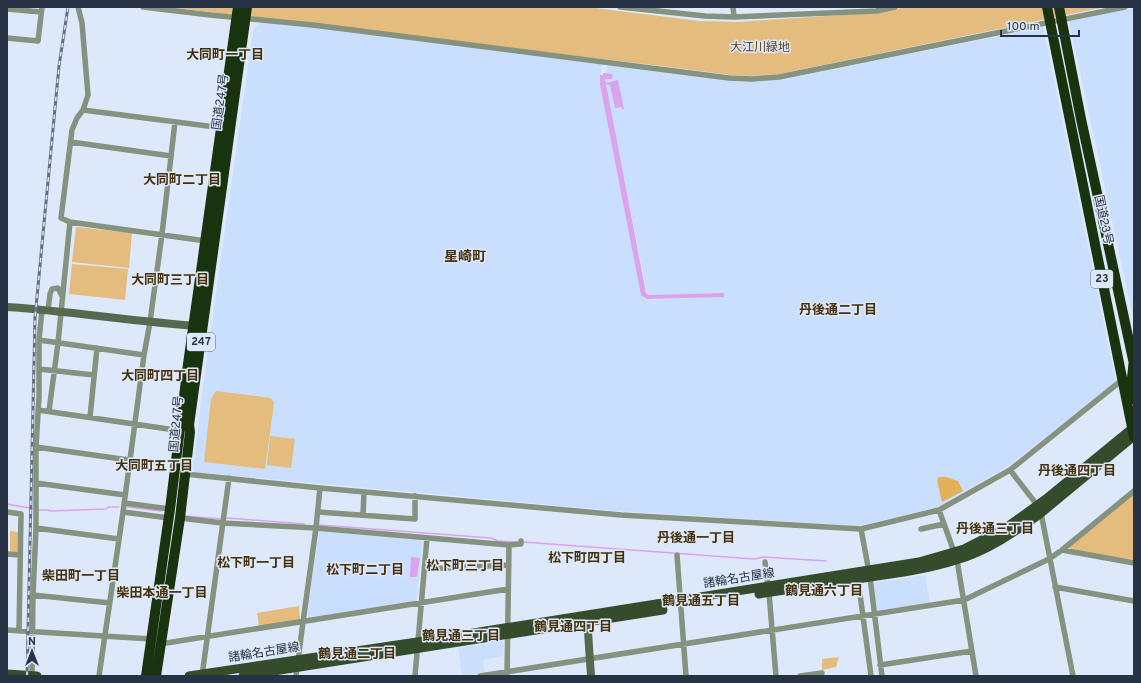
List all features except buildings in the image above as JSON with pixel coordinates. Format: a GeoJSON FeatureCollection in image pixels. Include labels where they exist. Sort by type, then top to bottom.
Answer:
{"type":"FeatureCollection","features":[{"type":"Feature","properties":{"kind":"highway","name":"国道247号"},"geometry":{"type":"LineString","coordinates":[[238,7],[241,18]]}},
{"type":"Feature","properties":{"kind":"highway","name":"国道247号"},"geometry":{"type":"LineString","coordinates":[[146,676],[170,514],[179,430],[198,326],[241,18],[247,7]]}},
{"type":"Feature","properties":{"kind":"highway","name":"国道23号"},"geometry":{"type":"LineString","coordinates":[[1047,7],[1122,380],[1134,432]]}},
{"type":"Feature","properties":{"kind":"highway","name":"国道23号"},"geometry":{"type":"LineString","coordinates":[[1059,7],[1082,119],[1131,335],[1134,364]]}},
{"type":"Feature","properties":{"kind":"highway","name":"国道247号"},"geometry":{"type":"LineString","coordinates":[[156,676],[180,518],[190,432],[189,425],[206,241],[226,129]]}},
{"type":"Feature","properties":{"kind":"highway"},"geometry":{"type":"LineString","coordinates":[[1134,359],[1131,392],[1134,432]]}},
{"type":"Feature","properties":{"kind":"main road","name":"諸輪名古屋線"},"geometry":{"type":"LineString","coordinates":[[243,676],[298,668],[417,646],[588,618],[869,574],[923,569],[1002,539],[1134,432]]}},
{"type":"Feature","properties":{"kind":"main road","name":"諸輪名古屋線"},"geometry":{"type":"LineString","coordinates":[[768,590],[858,579],[869,574]]}},
{"type":"Feature","properties":{"kind":"main road","name":"諸輪名古屋線"},"geometry":{"type":"LineString","coordinates":[[189,676],[298,668]]}},
{"type":"Feature","properties":{"kind":"main road"},"geometry":{"type":"LineString","coordinates":[[7,674],[37,676]]}},
{"type":"Feature","properties":{"kind":"street"},"geometry":{"type":"LineString","coordinates":[[78,7],[82,23],[88,95],[83,110],[77,118],[72,130],[61,218],[70,222],[206,241]]}},
{"type":"Feature","properties":{"kind":"street"},"geometry":{"type":"LineString","coordinates":[[143,7],[313,25],[729,78],[752,79],[787,75],[1125,7]]}},
{"type":"Feature","properties":{"kind":"street"},"geometry":{"type":"LineString","coordinates":[[620,7],[705,16],[734,17],[895,7]]}},
{"type":"Feature","properties":{"kind":"street"},"geometry":{"type":"LineString","coordinates":[[733,7],[734,17]]}},
{"type":"Feature","properties":{"kind":"street"},"geometry":{"type":"LineString","coordinates":[[7,9],[42,10],[38,41],[7,38]]}},
{"type":"Feature","properties":{"kind":"street"},"geometry":{"type":"LineString","coordinates":[[83,110],[226,129]]}},
{"type":"Feature","properties":{"kind":"street"},"geometry":{"type":"LineString","coordinates":[[99,676],[124,512],[144,355],[162,234],[175,122]]}},
{"type":"Feature","properties":{"kind":"street"},"geometry":{"type":"LineString","coordinates":[[71,142],[171,156]]}},
{"type":"Feature","properties":{"kind":"street"},"geometry":{"type":"LineString","coordinates":[[49,411],[58,343],[70,222]]}},
{"type":"Feature","properties":{"kind":"street"},"geometry":{"type":"LineString","coordinates":[[32,676],[32,595],[36,528],[36,447],[39,340],[45,310],[52,289],[58,288],[62,296]]}},
{"type":"Feature","properties":{"kind":"street"},"geometry":{"type":"LineString","coordinates":[[7,307],[61,311],[150,322],[198,326]]}},
{"type":"Feature","properties":{"kind":"street"},"geometry":{"type":"LineString","coordinates":[[39,340],[144,355]]}},
{"type":"Feature","properties":{"kind":"street"},"geometry":{"type":"LineString","coordinates":[[90,417],[97,348]]}},
{"type":"Feature","properties":{"kind":"street"},"geometry":{"type":"LineString","coordinates":[[39,369],[94,375]]}},
{"type":"Feature","properties":{"kind":"street"},"geometry":{"type":"LineString","coordinates":[[185,474],[320,488],[621,515],[861,529],[939,510],[1010,470],[1122,380]]}},
{"type":"Feature","properties":{"kind":"street"},"geometry":{"type":"LineString","coordinates":[[38,410],[190,432]]}},
{"type":"Feature","properties":{"kind":"street"},"geometry":{"type":"LineString","coordinates":[[36,447],[130,460]]}},
{"type":"Feature","properties":{"kind":"street"},"geometry":{"type":"LineString","coordinates":[[1010,470],[1039,510],[1073,676]]}},
{"type":"Feature","properties":{"kind":"street"},"geometry":{"type":"LineString","coordinates":[[202,675],[206,636],[229,478]]}},
{"type":"Feature","properties":{"kind":"street"},"geometry":{"type":"LineString","coordinates":[[36,483],[125,495]]}},
{"type":"Feature","properties":{"kind":"street"},"geometry":{"type":"LineString","coordinates":[[298,668],[302,622],[316,528],[320,488]]}},
{"type":"Feature","properties":{"kind":"street"},"geometry":{"type":"LineString","coordinates":[[480,676],[507,674],[590,659],[964,600],[1049,559],[1134,491]]}},
{"type":"Feature","properties":{"kind":"street"},"geometry":{"type":"LineString","coordinates":[[363,515],[364,492]]}},
{"type":"Feature","properties":{"kind":"street"},"geometry":{"type":"LineString","coordinates":[[318,512],[415,519],[415,496]]}},
{"type":"Feature","properties":{"kind":"street"},"geometry":{"type":"LineString","coordinates":[[124,503],[170,514]]}},
{"type":"Feature","properties":{"kind":"street"},"geometry":{"type":"LineString","coordinates":[[939,510],[956,556],[976,676]]}},
{"type":"Feature","properties":{"kind":"street"},"geometry":{"type":"LineString","coordinates":[[7,512],[21,514],[19,631]]}},
{"type":"Feature","properties":{"kind":"street"},"geometry":{"type":"LineString","coordinates":[[124,512],[170,514]]}},
{"type":"Feature","properties":{"kind":"street"},"geometry":{"type":"LineString","coordinates":[[180,518],[222,523],[316,528],[509,545],[521,544],[521,542]]}},
{"type":"Feature","properties":{"kind":"street"},"geometry":{"type":"LineString","coordinates":[[921,529],[944,524]]}},
{"type":"Feature","properties":{"kind":"street"},"geometry":{"type":"LineString","coordinates":[[36,528],[119,539]]}},
{"type":"Feature","properties":{"kind":"street"},"geometry":{"type":"LineString","coordinates":[[861,529],[869,574],[882,676]]}},
{"type":"Feature","properties":{"kind":"street"},"geometry":{"type":"LineString","coordinates":[[415,676],[427,538]]}},
{"type":"Feature","properties":{"kind":"street"},"geometry":{"type":"LineString","coordinates":[[507,674],[509,545]]}},
{"type":"Feature","properties":{"kind":"street"},"geometry":{"type":"LineString","coordinates":[[1062,550],[1134,563]]}},
{"type":"Feature","properties":{"kind":"street"},"geometry":{"type":"LineString","coordinates":[[7,554],[20,555]]}},
{"type":"Feature","properties":{"kind":"street"},"geometry":{"type":"LineString","coordinates":[[676,555],[686,676]]}},
{"type":"Feature","properties":{"kind":"street"},"geometry":{"type":"LineString","coordinates":[[765,562],[776,676]]}},
{"type":"Feature","properties":{"kind":"street"},"geometry":{"type":"LineString","coordinates":[[425,569],[509,565]]}},
{"type":"Feature","properties":{"kind":"street"},"geometry":{"type":"LineString","coordinates":[[858,579],[871,676]]}},
{"type":"Feature","properties":{"kind":"street"},"geometry":{"type":"LineString","coordinates":[[1055,587],[1134,601]]}},
{"type":"Feature","properties":{"kind":"street"},"geometry":{"type":"LineString","coordinates":[[160,644],[508,589]]}},
{"type":"Feature","properties":{"kind":"street"},"geometry":{"type":"LineString","coordinates":[[32,595],[110,603]]}},
{"type":"Feature","properties":{"kind":"street"},"geometry":{"type":"LineString","coordinates":[[588,618],[591,676]]}},
{"type":"Feature","properties":{"kind":"street"},"geometry":{"type":"LineString","coordinates":[[7,630],[151,639]]}},
{"type":"Feature","properties":{"kind":"street"},"geometry":{"type":"LineString","coordinates":[[880,665],[972,651]]}},
{"type":"Feature","properties":{"kind":"street"},"geometry":{"type":"LineString","coordinates":[[800,676],[822,673],[821,676]]}},
{"type":"Feature","properties":{"kind":"shaded area"},"geometry":{"type":"Polygon","coordinates":[[[1134,8],[1134,322],[1069,21],[1134,8]]]}},
{"type":"Feature","properties":{"kind":"shaded area"},"geometry":{"type":"Polygon","coordinates":[[[262,21],[602,64],[600,81],[647,299],[651,300],[722,297],[722,293],[651,295],[647,292],[604,78],[607,65],[780,80],[1043,27],[1116,382],[1008,466],[938,507],[858,526],[617,511],[195,472],[193,468],[203,387],[253,30],[262,21]]]}},
{"type":"Feature","properties":{"kind":"shaded area"},"geometry":{"type":"Polygon","coordinates":[[[603,73],[613,74],[612,79],[605,79],[646,293],[649,295],[724,293],[724,297],[647,299],[641,295],[600,84],[600,75],[603,75],[603,73]]]}},
{"type":"Feature","properties":{"kind":"shaded area"},"geometry":{"type":"Polygon","coordinates":[[[618,80],[624,109],[622,109],[622,107],[615,108],[610,85],[607,85],[606,83],[618,80]]]}},
{"type":"Feature","properties":{"kind":"shaded area"},"geometry":{"type":"Polygon","coordinates":[[[939,477],[946,477],[958,481],[963,491],[942,502],[937,480],[939,477]]]}},
{"type":"Feature","properties":{"kind":"shaded area"},"geometry":{"type":"Polygon","coordinates":[[[319,531],[420,540],[422,542],[417,598],[414,601],[309,617],[307,615],[319,531]]]}},
{"type":"Feature","properties":{"kind":"shaded area"},"geometry":{"type":"Polygon","coordinates":[[[411,557],[420,558],[417,577],[410,577],[411,557]]]}},
{"type":"Feature","properties":{"kind":"shaded area"},"geometry":{"type":"Polygon","coordinates":[[[925,575],[930,603],[875,611],[873,583],[925,575]]]}},
{"type":"Feature","properties":{"kind":"shaded area"},"geometry":{"type":"Polygon","coordinates":[[[502,641],[504,643],[503,656],[483,660],[485,672],[462,676],[458,648],[502,641]]]}},
{"type":"Feature","properties":{"kind":"green space","name":"大江川緑地"},"geometry":{"type":"Polygon","coordinates":[[[167,7],[587,7],[700,21],[736,22],[874,13],[908,7],[1105,7],[779,74],[752,76],[731,75],[167,7]]]}},
{"type":"Feature","properties":{"kind":"green space"},"geometry":{"type":"Polygon","coordinates":[[[76,227],[132,233],[129,268],[72,262],[76,227]]]}},
{"type":"Feature","properties":{"kind":"green space"},"geometry":{"type":"Polygon","coordinates":[[[72,264],[128,269],[125,300],[69,294],[72,264]]]}},
{"type":"Feature","properties":{"kind":"green space"},"geometry":{"type":"Polygon","coordinates":[[[216,391],[271,398],[274,403],[265,469],[204,462],[211,399],[216,391]]]}},
{"type":"Feature","properties":{"kind":"green space"},"geometry":{"type":"Polygon","coordinates":[[[270,436],[295,439],[291,468],[267,465],[270,436]]]}},
{"type":"Feature","properties":{"kind":"green space"},"geometry":{"type":"Polygon","coordinates":[[[1134,493],[1134,560],[1070,550],[1069,547],[1134,493]]]}},
{"type":"Feature","properties":{"kind":"green space"},"geometry":{"type":"Polygon","coordinates":[[[10,531],[19,532],[18,553],[10,553],[10,531]]]}},
{"type":"Feature","properties":{"kind":"green space"},"geometry":{"type":"Polygon","coordinates":[[[299,606],[300,621],[259,626],[257,613],[299,606]]]}},
{"type":"Feature","properties":{"kind":"green space"},"geometry":{"type":"Polygon","coordinates":[[[839,657],[836,667],[822,670],[822,659],[839,657]]]}},
{"type":"Feature","properties":{"kind":"waterway"},"geometry":{"type":"LineString","coordinates":[[7,504],[35,509]]}},
{"type":"Feature","properties":{"kind":"waterway"},"geometry":{"type":"LineString","coordinates":[[38,510],[106,509],[109,507],[119,507]]}},
{"type":"Feature","properties":{"kind":"waterway"},"geometry":{"type":"LineString","coordinates":[[128,507],[161,511]]}},
{"type":"Feature","properties":{"kind":"waterway"},"geometry":{"type":"LineString","coordinates":[[185,516],[221,519]]}},
{"type":"Feature","properties":{"kind":"waterway"},"geometry":{"type":"LineString","coordinates":[[227,518],[304,524]]}},
{"type":"Feature","properties":{"kind":"waterway"},"geometry":{"type":"LineString","coordinates":[[320,525],[491,538],[498,541],[517,542]]}},
{"type":"Feature","properties":{"kind":"waterway"},"geometry":{"type":"LineString","coordinates":[[523,542],[754,559],[764,557],[826,561]]}},
{"type":"Feature","properties":{"kind":"railway"},"geometry":{"type":"LineString","coordinates":[[27,676],[35,318],[59,66],[68,7]]}},
{"type":"Feature","properties":{"kind":"district","name":"大同町一丁目"},"geometry":{"type":"Point","coordinates":[225,56]}},
{"type":"Feature","properties":{"kind":"district","name":"大同町二丁目"},"geometry":{"type":"Point","coordinates":[182,181]}},
{"type":"Feature","properties":{"kind":"district","name":"星崎町"},"geometry":{"type":"Point","coordinates":[465,257]}},
{"type":"Feature","properties":{"kind":"district","name":"大同町三丁目"},"geometry":{"type":"Point","coordinates":[170,281]}},
{"type":"Feature","properties":{"kind":"district","name":"丹後通二丁目"},"geometry":{"type":"Point","coordinates":[838,311]}},
{"type":"Feature","properties":{"kind":"district","name":"大同町四丁目"},"geometry":{"type":"Point","coordinates":[160,377]}},
{"type":"Feature","properties":{"kind":"district","name":"大同町五丁目"},"geometry":{"type":"Point","coordinates":[154,467]}},
{"type":"Feature","properties":{"kind":"district","name":"丹後通四丁目"},"geometry":{"type":"Point","coordinates":[1077,472]}},
{"type":"Feature","properties":{"kind":"district","name":"丹後通三丁目"},"geometry":{"type":"Point","coordinates":[995,530]}},
{"type":"Feature","properties":{"kind":"district","name":"丹後通一丁目"},"geometry":{"type":"Point","coordinates":[696,539]}},
{"type":"Feature","properties":{"kind":"district","name":"松下町四丁目"},"geometry":{"type":"Point","coordinates":[587,559]}},
{"type":"Feature","properties":{"kind":"district","name":"松下町一丁目"},"geometry":{"type":"Point","coordinates":[256,564]}},
{"type":"Feature","properties":{"kind":"district","name":"松下町三丁目"},"geometry":{"type":"Point","coordinates":[465,567]}},
{"type":"Feature","properties":{"kind":"district","name":"松下町二丁目"},"geometry":{"type":"Point","coordinates":[365,571]}},
{"type":"Feature","properties":{"kind":"district","name":"柴田町一丁目"},"geometry":{"type":"Point","coordinates":[81,577]}},
{"type":"Feature","properties":{"kind":"district","name":"鶴見通六丁目"},"geometry":{"type":"Point","coordinates":[824,592]}},
{"type":"Feature","properties":{"kind":"district","name":"柴田本通一丁目"},"geometry":{"type":"Point","coordinates":[162,594]}},
{"type":"Feature","properties":{"kind":"district","name":"鶴見通五丁目"},"geometry":{"type":"Point","coordinates":[701,602]}},
{"type":"Feature","properties":{"kind":"district","name":"鶴見通四丁目"},"geometry":{"type":"Point","coordinates":[573,628]}},
{"type":"Feature","properties":{"kind":"district","name":"鶴見通三丁目"},"geometry":{"type":"Point","coordinates":[461,637]}},
{"type":"Feature","properties":{"kind":"district","name":"鶴見通二丁目"},"geometry":{"type":"Point","coordinates":[357,655]}}]}
